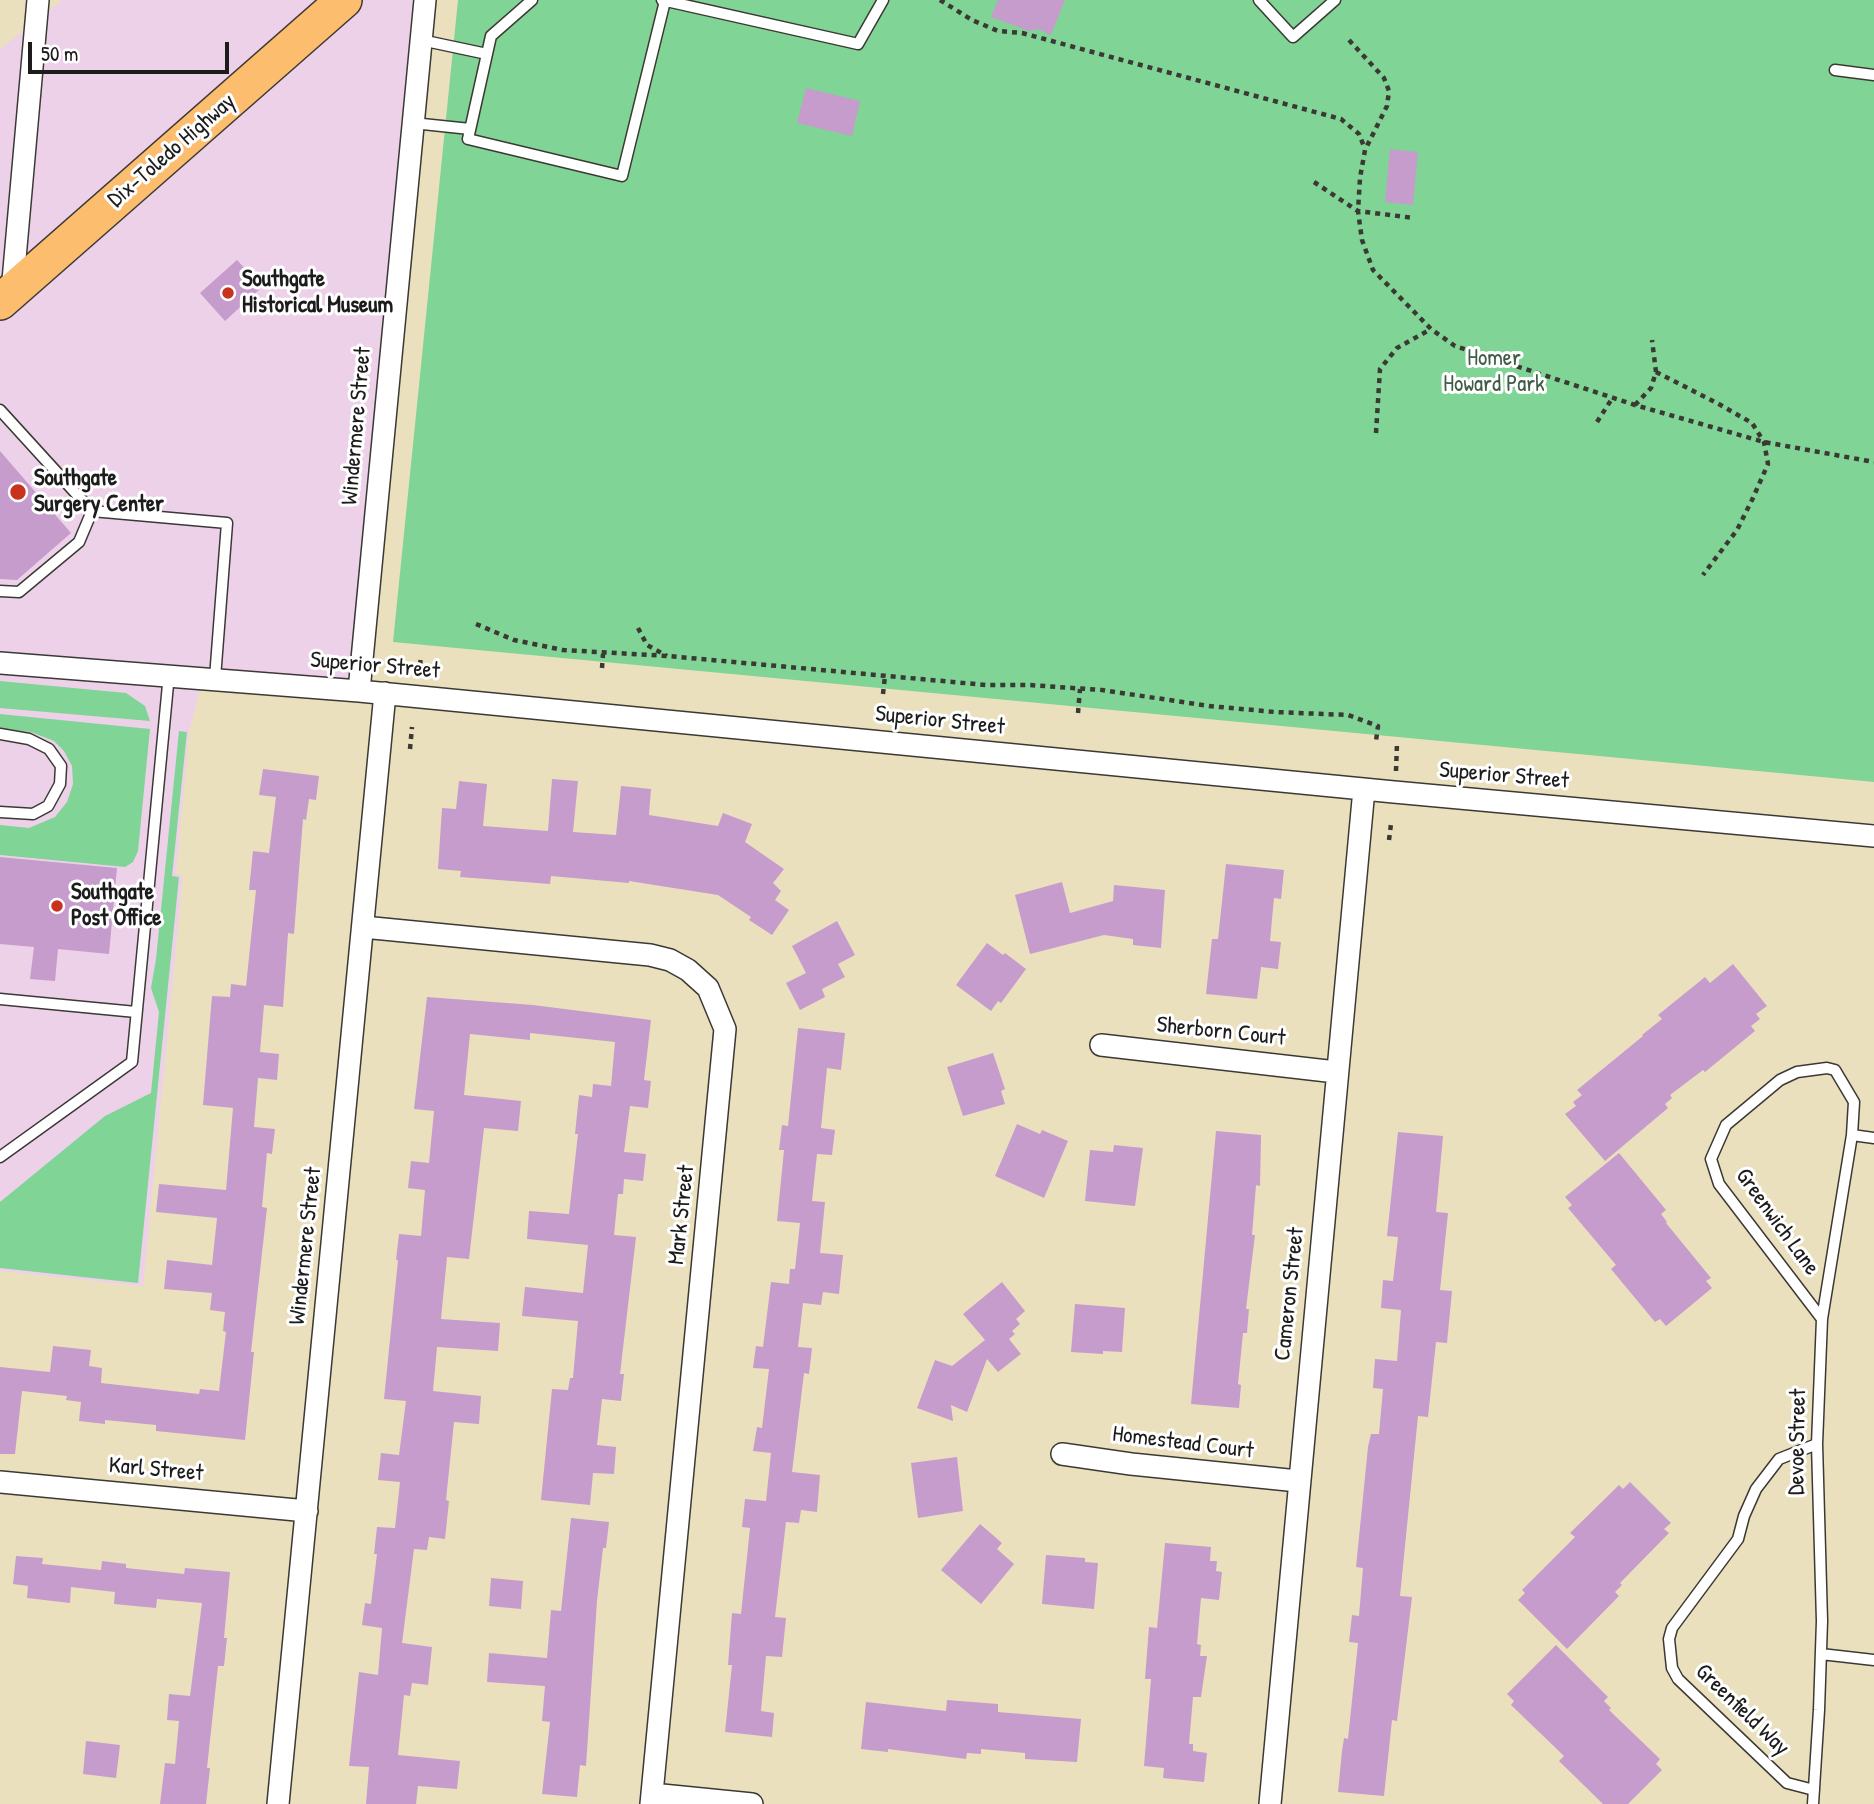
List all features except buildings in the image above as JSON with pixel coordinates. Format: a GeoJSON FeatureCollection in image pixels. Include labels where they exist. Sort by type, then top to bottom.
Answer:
{"type":"FeatureCollection","features":[{"type":"Feature","properties":{"kind":"main road","name":"Dix-Toledo Highway"},"geometry":{"type":"LineString","coordinates":[[6,297],[344,0]]}},
{"type":"Feature","properties":{"kind":"street"},"geometry":{"type":"LineString","coordinates":[[6,297],[38,0]]}},
{"type":"Feature","properties":{"kind":"street","name":"Windermere Street"},"geometry":{"type":"LineString","coordinates":[[359,691],[425,0]]}},
{"type":"Feature","properties":{"kind":"street","name":"Superior Street"},"geometry":{"type":"LineString","coordinates":[[0,663],[169,674],[386,693],[1874,836]]}},
{"type":"Feature","properties":{"kind":"street","name":"Windermere Street"},"geometry":{"type":"LineString","coordinates":[[278,1804],[386,693]]}},
{"type":"Feature","properties":{"kind":"street","name":"Cameron Street"},"geometry":{"type":"LineString","coordinates":[[1269,1804],[1364,789]]}},
{"type":"Feature","properties":{"kind":"street","name":"Mark Street"},"geometry":{"type":"LineString","coordinates":[[363,927],[650,955],[670,960],[688,970],[708,988],[725,1029],[652,1799]]}},
{"type":"Feature","properties":{"kind":"street","name":"Sherborn Court"},"geometry":{"type":"LineString","coordinates":[[1101,1045],[1336,1072]]}},
{"type":"Feature","properties":{"kind":"street","name":"Homestead Court"},"geometry":{"type":"LineString","coordinates":[[1062,1454],[1298,1481]]}},
{"type":"Feature","properties":{"kind":"street","name":"Karl Street"},"geometry":{"type":"LineString","coordinates":[[0,1482],[307,1511]]}},
{"type":"Feature","properties":{"kind":"street"},"geometry":{"type":"LineString","coordinates":[[652,1799],[752,1804]]}},
{"type":"Feature","properties":{"kind":"lane"},"geometry":{"type":"LineString","coordinates":[[532,0],[491,36],[468,139],[622,177],[663,0],[858,44],[883,0]]}},
{"type":"Feature","properties":{"kind":"lane"},"geometry":{"type":"LineString","coordinates":[[1259,0],[1293,37],[1335,0]]}},
{"type":"Feature","properties":{"kind":"lane"},"geometry":{"type":"LineString","coordinates":[[421,40],[487,54]]}},
{"type":"Feature","properties":{"kind":"lane"},"geometry":{"type":"LineString","coordinates":[[1835,70],[1874,75]]}},
{"type":"Feature","properties":{"kind":"lane"},"geometry":{"type":"LineString","coordinates":[[413,123],[470,129]]}},
{"type":"Feature","properties":{"kind":"lane"},"geometry":{"type":"LineString","coordinates":[[0,411],[92,511],[227,523],[215,678]]}},
{"type":"Feature","properties":{"kind":"lane"},"geometry":{"type":"LineString","coordinates":[[0,591],[19,592],[79,542],[92,511]]}},
{"type":"Feature","properties":{"kind":"lane"},"geometry":{"type":"LineString","coordinates":[[0,1157],[132,1062],[169,674]]}},
{"type":"Feature","properties":{"kind":"lane"},"geometry":{"type":"LineString","coordinates":[[0,734],[29,739],[49,749],[61,766],[60,784],[48,806],[33,814],[0,812]]}},
{"type":"Feature","properties":{"kind":"lane"},"geometry":{"type":"LineString","coordinates":[[0,999],[136,1012]]}},
{"type":"Feature","properties":{"kind":"lane","name":"Greenwich Lane"},"geometry":{"type":"LineString","coordinates":[[1822,1319],[1719,1184],[1711,1159],[1726,1125],[1780,1080],[1797,1072],[1827,1068],[1835,1070],[1845,1084]]}},
{"type":"Feature","properties":{"kind":"lane","name":"Devoe Street"},"geometry":{"type":"LineString","coordinates":[[1812,1804],[1821,1654],[1817,1444],[1822,1319],[1852,1135],[1854,1102],[1845,1084]]}},
{"type":"Feature","properties":{"kind":"lane"},"geometry":{"type":"LineString","coordinates":[[1852,1135],[1874,1138]]}},
{"type":"Feature","properties":{"kind":"lane","name":"Greenfield Way"},"geometry":{"type":"LineString","coordinates":[[1814,1790],[1787,1783],[1678,1679],[1672,1668],[1669,1639],[1672,1628],[1738,1539],[1744,1516],[1756,1489],[1771,1469],[1779,1459],[1817,1444]]}},
{"type":"Feature","properties":{"kind":"lane"},"geometry":{"type":"LineString","coordinates":[[1821,1654],[1874,1660]]}},
{"type":"Feature","properties":{"kind":"path"},"geometry":{"type":"LineString","coordinates":[[940,0],[972,20],[998,31],[1022,33],[1341,119],[1359,134],[1365,150]]}},
{"type":"Feature","properties":{"kind":"path"},"geometry":{"type":"LineString","coordinates":[[1349,40],[1384,78],[1389,92],[1387,106],[1365,150],[1358,211],[1362,240],[1373,271],[1431,329],[1455,346],[1635,405],[1764,442],[1874,462]]}},
{"type":"Feature","properties":{"kind":"path"},"geometry":{"type":"LineString","coordinates":[[1314,181],[1358,211],[1414,218]]}},
{"type":"Feature","properties":{"kind":"path"},"geometry":{"type":"LineString","coordinates":[[1376,433],[1380,369],[1397,348],[1431,329]]}},
{"type":"Feature","properties":{"kind":"path"},"geometry":{"type":"LineString","coordinates":[[1635,405],[1651,388],[1656,372],[1653,340]]}},
{"type":"Feature","properties":{"kind":"path"},"geometry":{"type":"LineString","coordinates":[[1656,372],[1752,423],[1764,442],[1768,464],[1752,499],[1737,530],[1703,575]]}},
{"type":"Feature","properties":{"kind":"path"},"geometry":{"type":"LineString","coordinates":[[1597,422],[1613,397]]}},
{"type":"Feature","properties":{"kind":"path"},"geometry":{"type":"LineString","coordinates":[[476,624],[514,640],[563,650],[668,656],[986,685],[1080,689],[1275,712],[1348,715],[1378,726],[1376,741]]}},
{"type":"Feature","properties":{"kind":"path"},"geometry":{"type":"LineString","coordinates":[[638,628],[647,645],[668,656]]}},
{"type":"Feature","properties":{"kind":"path"},"geometry":{"type":"LineString","coordinates":[[602,668],[603,654]]}},
{"type":"Feature","properties":{"kind":"path"},"geometry":{"type":"LineString","coordinates":[[418,682],[421,656]]}},
{"type":"Feature","properties":{"kind":"path"},"geometry":{"type":"LineString","coordinates":[[883,694],[885,676]]}},
{"type":"Feature","properties":{"kind":"path"},"geometry":{"type":"LineString","coordinates":[[1078,713],[1080,689]]}},
{"type":"Feature","properties":{"kind":"path"},"geometry":{"type":"LineString","coordinates":[[410,749],[412,727]]}},
{"type":"Feature","properties":{"kind":"path"},"geometry":{"type":"LineString","coordinates":[[1396,775],[1397,743]]}},
{"type":"Feature","properties":{"kind":"path"},"geometry":{"type":"LineString","coordinates":[[1389,840],[1391,824]]}},
{"type":"Feature","properties":{"kind":"shaded area"},"geometry":{"type":"Polygon","coordinates":[[[62,0],[425,0],[359,691],[203,678],[189,732],[176,874],[183,875],[143,1286],[0,1271],[0,49],[62,0]]]}},
{"type":"Feature","properties":{"kind":"green space","name":"Homer Howard Park"},"geometry":{"type":"Polygon","coordinates":[[[458,0],[1874,0],[1874,782],[393,642],[458,0]]]}},
{"type":"Feature","properties":{"kind":"green space"},"geometry":{"type":"Polygon","coordinates":[[[0,681],[126,693],[145,706],[150,721],[0,708],[0,681]]]}},
{"type":"Feature","properties":{"kind":"green space"},"geometry":{"type":"Polygon","coordinates":[[[0,714],[150,729],[138,851],[133,862],[125,867],[0,855],[0,825],[29,828],[55,817],[67,802],[73,784],[72,766],[64,751],[54,741],[31,732],[0,729],[0,714]]]}},
{"type":"Feature","properties":{"kind":"green space"},"geometry":{"type":"Polygon","coordinates":[[[179,731],[187,732],[172,876],[179,877],[138,1283],[0,1268],[0,1202],[105,1116],[151,1093],[159,1012],[151,988],[179,731]]]}},
{"type":"Feature","properties":{"kind":"place","name":"Southgate Historical Museum"},"geometry":{"type":"Point","coordinates":[228,293]}},
{"type":"Feature","properties":{"kind":"place","name":"Southgate Surgery Center"},"geometry":{"type":"Point","coordinates":[18,492]}},
{"type":"Feature","properties":{"kind":"place","name":"Southgate Post Office"},"geometry":{"type":"Point","coordinates":[57,906]}}]}
